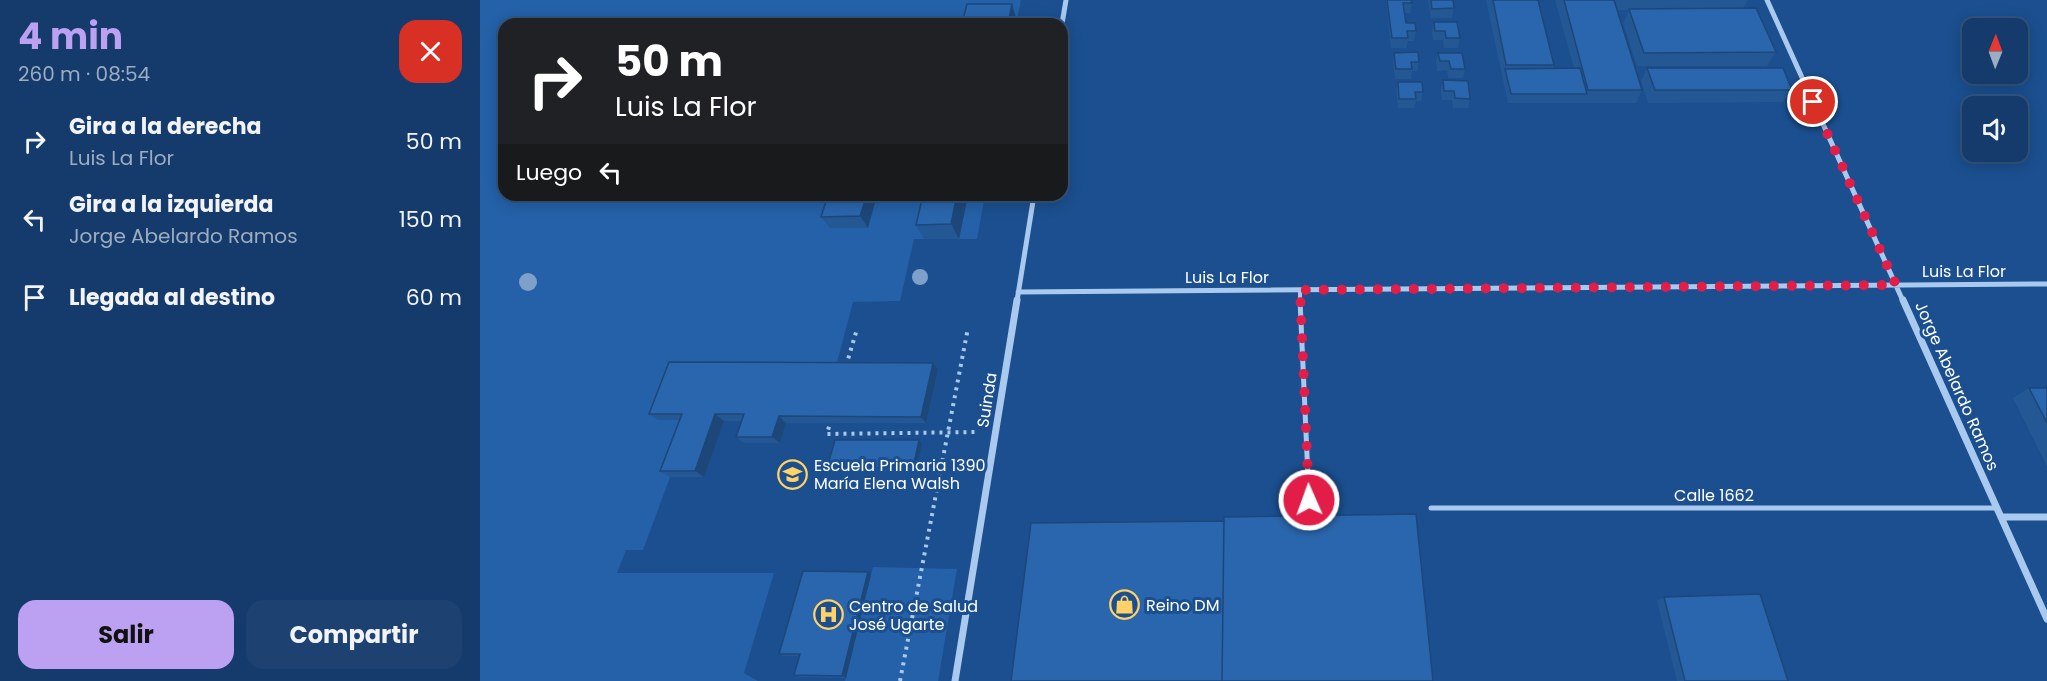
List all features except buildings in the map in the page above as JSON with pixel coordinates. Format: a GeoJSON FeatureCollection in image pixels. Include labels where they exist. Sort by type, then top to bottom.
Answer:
{"type":"FeatureCollection","features":[{"type":"Feature","properties":{"kind":"street"},"geometry":{"type":"LineString","coordinates":[[1063,18],[1066,0]]}},
{"type":"Feature","properties":{"kind":"street","name":"Jorge Abelardo Ramos"},"geometry":{"type":"LineString","coordinates":[[1767,0],[2047,619]]}},
{"type":"Feature","properties":{"kind":"street","name":"Suinda"},"geometry":{"type":"LineString","coordinates":[[955,681],[1033,201]]}},
{"type":"Feature","properties":{"kind":"street","name":"Luis La Flor"},"geometry":{"type":"LineString","coordinates":[[1018,292],[2047,284]]}},
{"type":"Feature","properties":{"kind":"street"},"geometry":{"type":"LineString","coordinates":[[2001,518],[2047,518]]}},
{"type":"Feature","properties":{"kind":"lane"},"geometry":{"type":"LineString","coordinates":[[1300,290],[1309,500]]}},
{"type":"Feature","properties":{"kind":"lane","name":"Calle 1662"},"geometry":{"type":"LineString","coordinates":[[1431,508],[1996,508]]}},
{"type":"Feature","properties":{"kind":"path"},"geometry":{"type":"LineString","coordinates":[[900,681],[969,328]]}},
{"type":"Feature","properties":{"kind":"path"},"geometry":{"type":"LineString","coordinates":[[845,371],[857,329]]}},
{"type":"Feature","properties":{"kind":"path"},"geometry":{"type":"LineString","coordinates":[[833,413],[827,434],[996,432]]}},
{"type":"Feature","properties":{"kind":"shaded area"},"geometry":{"type":"Polygon","coordinates":[[[480,0],[1021,0],[1017,18],[498,18],[498,201],[984,201],[977,239],[914,239],[900,301],[853,302],[835,370],[691,421],[643,550],[626,550],[617,573],[774,573],[744,673],[758,681],[480,681],[480,0]]]}},
{"type":"Feature","properties":{"kind":"shaded area"},"geometry":{"type":"Polygon","coordinates":[[[873,567],[957,569],[938,681],[845,681],[873,567]]]}},
{"type":"Feature","properties":{"kind":"place","name":"Escuela Primaria 1390 María Elena Walsh"},"geometry":{"type":"Point","coordinates":[793,474]}},
{"type":"Feature","properties":{"kind":"place","name":"Reino DM"},"geometry":{"type":"Point","coordinates":[1125,605]}},
{"type":"Feature","properties":{"kind":"place","name":"Centro de Salud José Ugarte"},"geometry":{"type":"Point","coordinates":[828,615]}},
{"type":"Feature","properties":{"kind":"route"},"geometry":{"type":"LineString","coordinates":[[1309,500],[1300,290],[1896,285],[1813,102]]}}]}
